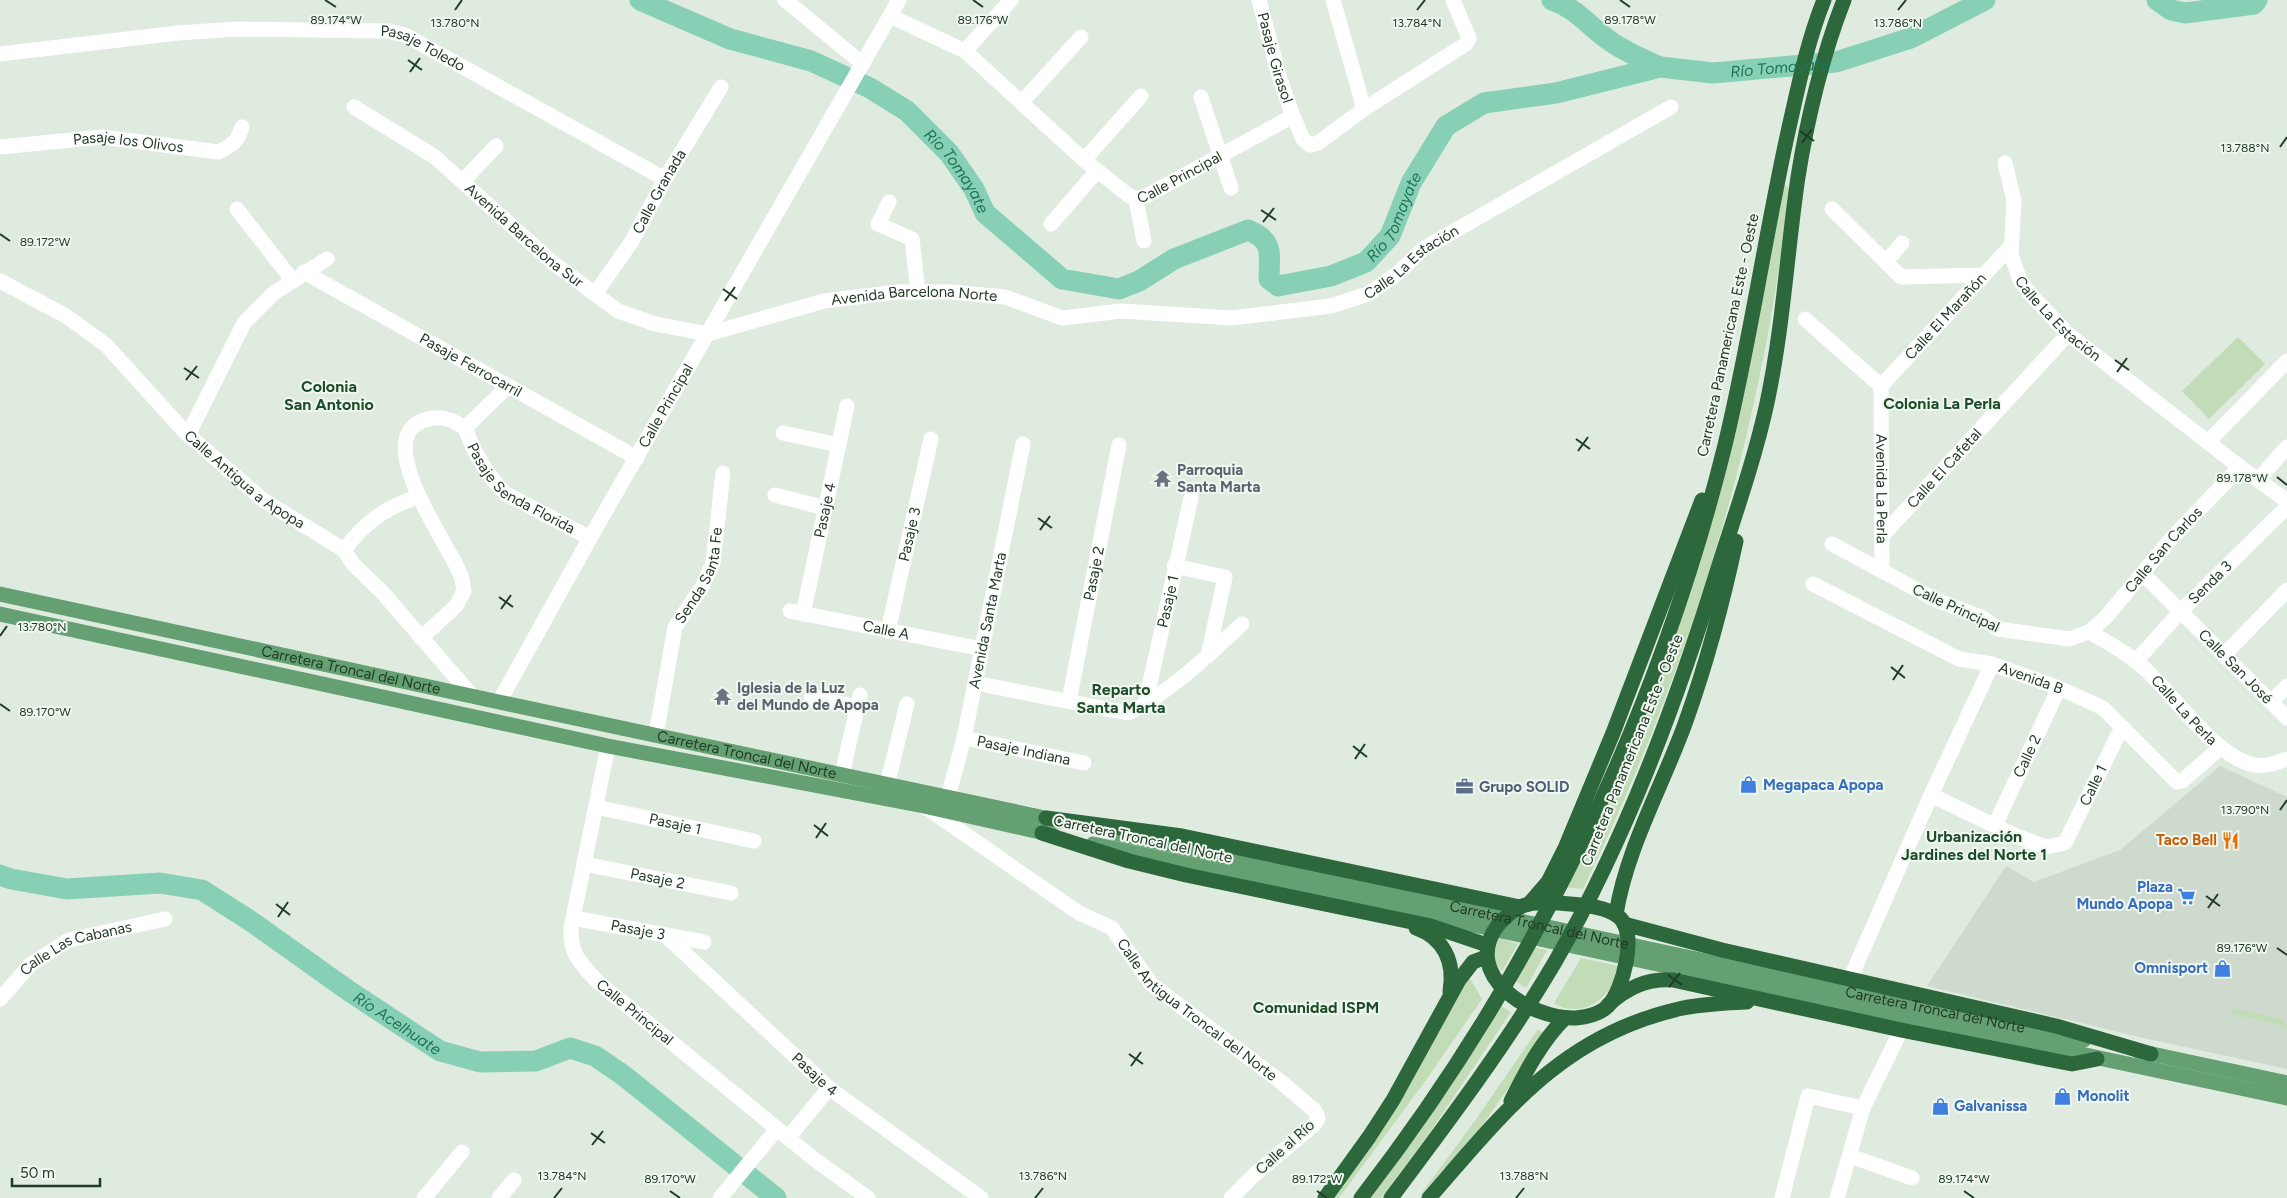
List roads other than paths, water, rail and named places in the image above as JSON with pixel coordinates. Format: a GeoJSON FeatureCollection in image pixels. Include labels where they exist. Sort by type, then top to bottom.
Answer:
{"type":"FeatureCollection","features":[{"type":"Feature","properties":{"kind":"highway","name":"Carretera Panamericana Este - Oeste"},"geometry":{"type":"LineString","coordinates":[[1361,1198],[1419,1122],[1484,1021],[1559,890],[1610,784],[1663,651],[1702,531],[1725,446],[1740,380],[1780,171],[1802,73],[1824,0]]}},
{"type":"Feature","properties":{"kind":"highway","name":"Carretera Panamericana Este - Oeste"},"geometry":{"type":"LineString","coordinates":[[1391,1198],[1517,1025],[1555,961],[1593,892],[1627,816],[1687,667],[1750,468],[1767,402],[1778,338],[1798,174],[1834,24],[1844,0]]}},
{"type":"Feature","properties":{"kind":"highway"},"geometry":{"type":"LineString","coordinates":[[1325,1198],[1388,1108],[1466,970],[1486,951],[1500,922],[1525,905],[1548,882],[1566,846],[1613,733],[1690,528],[1725,446]]}},
{"type":"Feature","properties":{"kind":"highway"},"geometry":{"type":"LineString","coordinates":[[1608,1005],[1616,992],[1625,966],[1627,943],[1620,919],[1620,892],[1638,841],[1686,722],[1706,662],[1721,611],[1750,468]]}},
{"type":"Feature","properties":{"kind":"highway"},"geometry":{"type":"LineString","coordinates":[[1046,818],[1182,836],[1525,905],[1560,903],[1584,906],[1697,944],[2056,1026],[2151,1054]]}},
{"type":"Feature","properties":{"kind":"highway"},"geometry":{"type":"LineString","coordinates":[[1042,833],[1129,861],[1186,875],[1431,926],[1486,951]]}},
{"type":"Feature","properties":{"kind":"highway"},"geometry":{"type":"LineString","coordinates":[[1381,917],[1425,932],[1444,948],[1451,963],[1452,974],[1448,1003]]}},
{"type":"Feature","properties":{"kind":"highway"},"geometry":{"type":"LineString","coordinates":[[1486,951],[1492,975],[1515,998],[1545,1013],[1565,1018],[1588,1017],[1608,1005],[1622,992],[1639,984],[1660,979],[1687,983],[1901,1030],[2072,1064],[2097,1059]]}},
{"type":"Feature","properties":{"kind":"highway"},"geometry":{"type":"LineString","coordinates":[[1429,1198],[1505,1111],[1537,1082],[1579,1049],[1625,1026],[1684,1008],[1766,1000]]}},
{"type":"Feature","properties":{"kind":"highway"},"geometry":{"type":"LineString","coordinates":[[1505,1111],[1530,1063],[1550,1033],[1565,1018]]}},
{"type":"Feature","properties":{"kind":"main road","name":"Carretera Troncal del Norte"},"geometry":{"type":"LineString","coordinates":[[0,594],[473,697],[887,785],[948,796],[1467,917]]}},
{"type":"Feature","properties":{"kind":"main road","name":"Carretera Troncal del Norte"},"geometry":{"type":"LineString","coordinates":[[0,614],[608,746],[924,806],[1042,833],[1467,917],[1645,955],[2097,1059],[2287,1098]]}},
{"type":"Feature","properties":{"kind":"main road","name":"Carretera Troncal del Norte"},"geometry":{"type":"LineString","coordinates":[[1645,955],[2151,1054],[2287,1083]]}},
{"type":"Feature","properties":{"kind":"street"},"geometry":{"type":"LineString","coordinates":[[785,0],[861,67]]}},
{"type":"Feature","properties":{"kind":"street","name":"Calle Principal"},"geometry":{"type":"LineString","coordinates":[[499,702],[590,538],[899,0]]}},
{"type":"Feature","properties":{"kind":"street"},"geometry":{"type":"LineString","coordinates":[[965,51],[1011,0]]}},
{"type":"Feature","properties":{"kind":"street","name":"Pasaje Girasol"},"geometry":{"type":"LineString","coordinates":[[1260,0],[1279,76],[1293,116]]}},
{"type":"Feature","properties":{"kind":"street"},"geometry":{"type":"LineString","coordinates":[[1332,0],[1364,109]]}},
{"type":"Feature","properties":{"kind":"street"},"geometry":{"type":"LineString","coordinates":[[1293,116],[1303,139],[1310,144],[1318,143],[1364,109],[1461,49],[1469,38],[1453,0]]}},
{"type":"Feature","properties":{"kind":"street","name":"Calle Principal"},"geometry":{"type":"LineString","coordinates":[[890,16],[965,51],[1084,160],[1128,195],[1136,199],[1146,196],[1293,116]]}},
{"type":"Feature","properties":{"kind":"street","name":"Pasaje Toledo"},"geometry":{"type":"LineString","coordinates":[[0,54],[178,33],[237,29],[389,31],[407,36],[665,178]]}},
{"type":"Feature","properties":{"kind":"street"},"geometry":{"type":"LineString","coordinates":[[1022,102],[1081,37]]}},
{"type":"Feature","properties":{"kind":"street","name":"Calle Granada"},"geometry":{"type":"LineString","coordinates":[[594,294],[632,242],[665,178],[720,87]]}},
{"type":"Feature","properties":{"kind":"street"},"geometry":{"type":"LineString","coordinates":[[1084,160],[1141,96]]}},
{"type":"Feature","properties":{"kind":"street"},"geometry":{"type":"LineString","coordinates":[[1201,97],[1222,155],[1231,188]]}},
{"type":"Feature","properties":{"kind":"street","name":"Avenida Barcelona Sur"},"geometry":{"type":"LineString","coordinates":[[354,107],[435,157],[552,262],[618,311],[646,321],[708,334]]}},
{"type":"Feature","properties":{"kind":"street","name":"Calle La Estación"},"geometry":{"type":"LineString","coordinates":[[1121,311],[1232,318],[1331,306],[1368,294],[1396,274],[1423,249],[1671,107]]}},
{"type":"Feature","properties":{"kind":"street","name":"Pasaje los Olivos"},"geometry":{"type":"LineString","coordinates":[[0,147],[102,137],[218,152],[235,143],[240,137],[242,127]]}},
{"type":"Feature","properties":{"kind":"street"},"geometry":{"type":"LineString","coordinates":[[463,181],[496,146]]}},
{"type":"Feature","properties":{"kind":"street","name":"Calle La Estación"},"geometry":{"type":"LineString","coordinates":[[2006,163],[2014,201],[2014,219],[2010,247],[2020,280],[2031,295],[2068,334],[2287,501]]}},
{"type":"Feature","properties":{"kind":"street"},"geometry":{"type":"LineString","coordinates":[[1051,224],[1097,171]]}},
{"type":"Feature","properties":{"kind":"street"},"geometry":{"type":"LineString","coordinates":[[1136,199],[1144,241]]}},
{"type":"Feature","properties":{"kind":"street"},"geometry":{"type":"LineString","coordinates":[[889,202],[878,224],[912,239],[918,292]]}},
{"type":"Feature","properties":{"kind":"street","name":"Pasaje Ferrocarril"},"geometry":{"type":"LineString","coordinates":[[237,209],[298,277],[637,458]]}},
{"type":"Feature","properties":{"kind":"street"},"geometry":{"type":"LineString","coordinates":[[1832,209],[1902,277],[1984,275]]}},
{"type":"Feature","properties":{"kind":"street"},"geometry":{"type":"LineString","coordinates":[[1886,262],[1902,243]]}},
{"type":"Feature","properties":{"kind":"street","name":"Calle El Marañón"},"geometry":{"type":"LineString","coordinates":[[1881,386],[2010,247]]}},
{"type":"Feature","properties":{"kind":"street"},"geometry":{"type":"LineString","coordinates":[[188,435],[244,323],[274,293],[327,259]]}},
{"type":"Feature","properties":{"kind":"street","name":"Calle Antigua a Apopa"},"geometry":{"type":"LineString","coordinates":[[0,281],[66,316],[106,345],[188,435],[263,500],[344,550],[353,564],[382,592],[473,697]]}},
{"type":"Feature","properties":{"kind":"street","name":"Avenida Barcelona Norte"},"geometry":{"type":"LineString","coordinates":[[708,334],[824,302],[898,292],[951,292],[1005,297],[1062,318],[1121,311]]}},
{"type":"Feature","properties":{"kind":"street"},"geometry":{"type":"LineString","coordinates":[[1805,319],[1881,386]]}},
{"type":"Feature","properties":{"kind":"street","name":"Calle El Cafetal"},"geometry":{"type":"LineString","coordinates":[[1882,536],[2068,334]]}},
{"type":"Feature","properties":{"kind":"street"},"geometry":{"type":"LineString","coordinates":[[2208,442],[2287,361]]}},
{"type":"Feature","properties":{"kind":"street","name":"Avenida La Perla"},"geometry":{"type":"LineString","coordinates":[[1881,386],[1882,571]]}},
{"type":"Feature","properties":{"kind":"street"},"geometry":{"type":"LineString","coordinates":[[421,638],[456,606],[464,591],[461,576],[418,497],[404,452],[408,435],[416,425],[430,419],[443,417],[453,420],[465,428],[507,387]]}},
{"type":"Feature","properties":{"kind":"street","name":"Pasaje 4"},"geometry":{"type":"LineString","coordinates":[[796,612],[825,508],[847,406]]}},
{"type":"Feature","properties":{"kind":"street","name":"Pasaje Senda Florida"},"geometry":{"type":"LineString","coordinates":[[465,428],[472,448],[498,487],[506,494],[590,538]]}},
{"type":"Feature","properties":{"kind":"street"},"geometry":{"type":"LineString","coordinates":[[783,433],[839,445]]}},
{"type":"Feature","properties":{"kind":"street","name":"Pasaje 3"},"geometry":{"type":"LineString","coordinates":[[888,631],[931,439]]}},
{"type":"Feature","properties":{"kind":"street","name":"Avenida Santa Marta"},"geometry":{"type":"LineString","coordinates":[[948,796],[964,738],[976,683],[1023,444]]}},
{"type":"Feature","properties":{"kind":"street","name":"Pasaje 2"},"geometry":{"type":"LineString","coordinates":[[1069,701],[1119,445]]}},
{"type":"Feature","properties":{"kind":"street"},"geometry":{"type":"LineString","coordinates":[[2258,480],[2287,447]]}},
{"type":"Feature","properties":{"kind":"street","name":"Calle San Carlos"},"geometry":{"type":"LineString","coordinates":[[2089,632],[2106,618],[2171,539],[2240,467]]}},
{"type":"Feature","properties":{"kind":"street","name":"Senda Santa Fe"},"geometry":{"type":"LineString","coordinates":[[656,735],[675,627],[702,587],[713,562],[724,473]]}},
{"type":"Feature","properties":{"kind":"street"},"geometry":{"type":"LineString","coordinates":[[775,495],[825,508]]}},
{"type":"Feature","properties":{"kind":"street"},"geometry":{"type":"LineString","coordinates":[[344,550],[370,521],[398,503],[418,497]]}},
{"type":"Feature","properties":{"kind":"street","name":"Pasaje 1"},"geometry":{"type":"LineString","coordinates":[[1145,705],[1174,566],[1191,498]]}},
{"type":"Feature","properties":{"kind":"street","name":"Senda 3"},"geometry":{"type":"LineString","coordinates":[[2136,661],[2180,612],[2287,507]]}},
{"type":"Feature","properties":{"kind":"street","name":"Calle Principal"},"geometry":{"type":"LineString","coordinates":[[1832,544],[1936,600],[1983,618],[1998,629],[2069,639],[2089,632]]}},
{"type":"Feature","properties":{"kind":"street"},"geometry":{"type":"LineString","coordinates":[[1174,566],[1225,577],[1208,656]]}},
{"type":"Feature","properties":{"kind":"street","name":"Calle San José"},"geometry":{"type":"LineString","coordinates":[[2143,574],[2287,718]]}},
{"type":"Feature","properties":{"kind":"street","name":"Avenida B"},"geometry":{"type":"LineString","coordinates":[[1813,584],[1959,659],[1992,664],[2059,688],[2103,708],[2177,782],[2182,781],[2220,748]]}},
{"type":"Feature","properties":{"kind":"street"},"geometry":{"type":"LineString","coordinates":[[2224,655],[2287,590]]}},
{"type":"Feature","properties":{"kind":"street","name":"Calle A"},"geometry":{"type":"LineString","coordinates":[[796,612],[982,650]]}},
{"type":"Feature","properties":{"kind":"street"},"geometry":{"type":"LineString","coordinates":[[976,683],[1128,713],[1145,705],[1177,683],[1242,624]]}},
{"type":"Feature","properties":{"kind":"street","name":"Calle La Perla"},"geometry":{"type":"LineString","coordinates":[[2089,632],[2136,661],[2160,683],[2220,748],[2254,765],[2270,765],[2287,759]]}},
{"type":"Feature","properties":{"kind":"street"},"geometry":{"type":"LineString","coordinates":[[1850,979],[1931,795],[1992,664]]}},
{"type":"Feature","properties":{"kind":"street"},"geometry":{"type":"LineString","coordinates":[[2271,702],[2287,686]]}},
{"type":"Feature","properties":{"kind":"street","name":"Calle 2"},"geometry":{"type":"LineString","coordinates":[[1996,825],[2059,688]]}},
{"type":"Feature","properties":{"kind":"street"},"geometry":{"type":"LineString","coordinates":[[810,697],[858,701],[842,775]]}},
{"type":"Feature","properties":{"kind":"street"},"geometry":{"type":"LineString","coordinates":[[887,785],[907,704]]}},
{"type":"Feature","properties":{"kind":"street","name":"Calle 1"},"geometry":{"type":"LineString","coordinates":[[1996,825],[2016,836],[2046,847],[2065,843],[2122,727]]}},
{"type":"Feature","properties":{"kind":"street","name":"Pasaje Indiana"},"geometry":{"type":"LineString","coordinates":[[964,738],[1084,763]]}},
{"type":"Feature","properties":{"kind":"street","name":"Calle Principal"},"geometry":{"type":"LineString","coordinates":[[608,746],[573,918],[570,941],[576,958],[598,982],[782,1134],[868,1198]]}},
{"type":"Feature","properties":{"kind":"street"},"geometry":{"type":"LineString","coordinates":[[1931,795],[1996,825]]}},
{"type":"Feature","properties":{"kind":"street","name":"Calle Antigua Troncal del Norte"},"geometry":{"type":"LineString","coordinates":[[924,806],[1079,913],[1112,928],[1151,984],[1281,1082],[1315,1111],[1318,1118]]}},
{"type":"Feature","properties":{"kind":"street","name":"Pasaje 1"},"geometry":{"type":"LineString","coordinates":[[596,807],[754,841]]}},
{"type":"Feature","properties":{"kind":"street","name":"Pasaje 2"},"geometry":{"type":"LineString","coordinates":[[584,864],[731,893]]}},
{"type":"Feature","properties":{"kind":"street","name":"Pasaje 3"},"geometry":{"type":"LineString","coordinates":[[573,918],[704,942]]}},
{"type":"Feature","properties":{"kind":"street","name":"Calle Las Cabanas"},"geometry":{"type":"LineString","coordinates":[[0,999],[31,964],[69,940],[164,920]]}},
{"type":"Feature","properties":{"kind":"street","name":"Pasaje 4"},"geometry":{"type":"LineString","coordinates":[[664,934],[829,1088],[981,1198]]}},
{"type":"Feature","properties":{"kind":"street"},"geometry":{"type":"LineString","coordinates":[[1838,1198],[1863,1108],[1901,1030]]}},
{"type":"Feature","properties":{"kind":"street"},"geometry":{"type":"LineString","coordinates":[[720,1198],[756,1155],[782,1134],[829,1088]]}},
{"type":"Feature","properties":{"kind":"street"},"geometry":{"type":"LineString","coordinates":[[1782,1198],[1808,1096],[1863,1108]]}},
{"type":"Feature","properties":{"kind":"street","name":"Calle al Río"},"geometry":{"type":"LineString","coordinates":[[1231,1198],[1254,1175],[1315,1124],[1318,1118]]}},
{"type":"Feature","properties":{"kind":"street"},"geometry":{"type":"LineString","coordinates":[[424,1198],[462,1152]]}},
{"type":"Feature","properties":{"kind":"street"},"geometry":{"type":"LineString","coordinates":[[1850,1156],[1912,1178]]}},
{"type":"Feature","properties":{"kind":"street"},"geometry":{"type":"LineString","coordinates":[[499,1198],[514,1180]]}},
{"type":"Feature","properties":{"kind":"waterway","name":"Río Tomayate"},"geometry":{"type":"LineString","coordinates":[[640,0],[730,39],[811,61],[870,88],[907,111],[949,153],[974,189],[985,213],[1062,279],[1119,289],[1139,281],[1174,259],[1248,230],[1257,234],[1267,244],[1269,249],[1269,279],[1278,286],[1331,276],[1366,262],[1390,236],[1411,183],[1446,126],[1484,103],[1556,93],[1660,67],[1713,73],[1836,62],[1911,38],[1985,0]]}},
{"type":"Feature","properties":{"kind":"waterway"},"geometry":{"type":"LineString","coordinates":[[1552,0],[1561,3],[1576,13],[1616,45],[1660,67]]}},
{"type":"Feature","properties":{"kind":"waterway","name":"Río Tomayate"},"geometry":{"type":"LineString","coordinates":[[2157,0],[2171,10],[2185,13],[2254,4],[2257,0]]}},
{"type":"Feature","properties":{"kind":"waterway","name":"Río Acelhuate"},"geometry":{"type":"LineString","coordinates":[[0,875],[11,879],[67,889],[160,883],[202,890],[252,922],[349,991],[440,1051],[480,1062],[536,1061],[570,1048],[595,1056],[623,1075],[776,1198]]}},
{"type":"Feature","properties":{"kind":"place","name":"Parroquia Santa Marta"},"geometry":{"type":"Point","coordinates":[1163,479]}},
{"type":"Feature","properties":{"kind":"place","name":"Iglesia de la Luz del Mundo de Apopa"},"geometry":{"type":"Point","coordinates":[723,697]}},
{"type":"Feature","properties":{"kind":"place","name":"Megapaca Apopa"},"geometry":{"type":"Point","coordinates":[1749,785]}},
{"type":"Feature","properties":{"kind":"place","name":"Grupo SOLID"},"geometry":{"type":"Point","coordinates":[1465,787]}},
{"type":"Feature","properties":{"kind":"place","name":"Taco Bell"},"geometry":{"type":"Point","coordinates":[2231,840]}},
{"type":"Feature","properties":{"kind":"place","name":"Plaza Mundo Apopa"},"geometry":{"type":"Point","coordinates":[2187,896]}},
{"type":"Feature","properties":{"kind":"place","name":"Omnisport"},"geometry":{"type":"Point","coordinates":[2222,968]}},
{"type":"Feature","properties":{"kind":"place","name":"Monolit"},"geometry":{"type":"Point","coordinates":[2063,1096]}},
{"type":"Feature","properties":{"kind":"place","name":"Galvanissa"},"geometry":{"type":"Point","coordinates":[1940,1106]}},
{"type":"Feature","properties":{"kind":"district","name":"Colonia San Antonio"},"geometry":{"type":"Point","coordinates":[329,395]}},
{"type":"Feature","properties":{"kind":"district","name":"Colonia La Perla"},"geometry":{"type":"Point","coordinates":[1942,403]}},
{"type":"Feature","properties":{"kind":"district","name":"Reparto Santa Marta"},"geometry":{"type":"Point","coordinates":[1121,698]}},
{"type":"Feature","properties":{"kind":"district","name":"Urbanización Jardines del Norte 1"},"geometry":{"type":"Point","coordinates":[1974,845]}},
{"type":"Feature","properties":{"kind":"district","name":"Comunidad ISPM"},"geometry":{"type":"Point","coordinates":[1316,1007]}}]}
